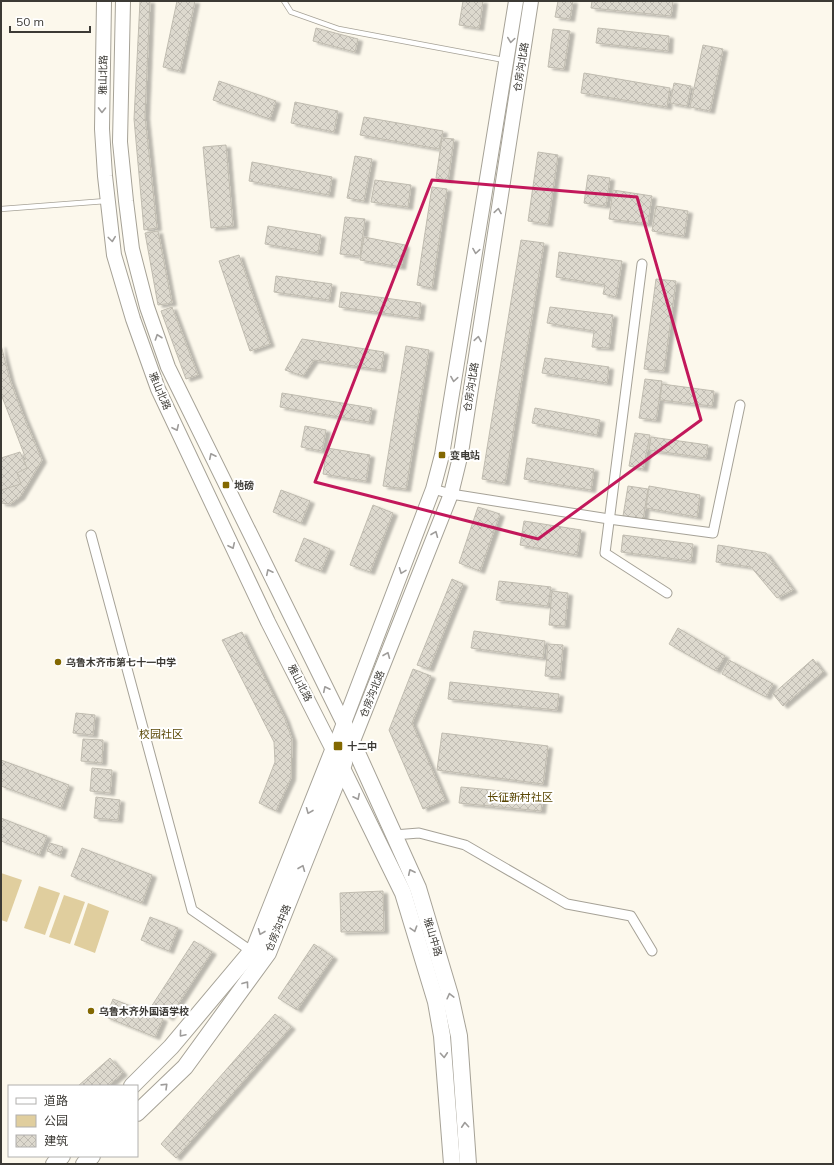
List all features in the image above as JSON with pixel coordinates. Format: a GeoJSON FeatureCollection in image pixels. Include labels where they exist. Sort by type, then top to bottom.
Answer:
{"type":"FeatureCollection","features":[{"type":"Feature","properties":{"kind":"highway","name":"雅山中路"},"geometry":{"type":"LineString","coordinates":[[343,746],[394,835],[418,888],[450,995],[458,1036],[468,1164]]}},
{"type":"Feature","properties":{"kind":"highway","name":"雅山中路"},"geometry":{"type":"LineString","coordinates":[[343,746],[403,893],[436,1002],[442,1036],[452,1164]]}},
{"type":"Feature","properties":{"kind":"highway","name":"仓房沟中路"},"geometry":{"type":"LineString","coordinates":[[258,956],[255,947],[343,746]]}},
{"type":"Feature","properties":{"kind":"highway","name":"仓房沟中路"},"geometry":{"type":"LineString","coordinates":[[133,1085],[258,956]]}},
{"type":"Feature","properties":{"kind":"highway","name":"仓房沟中路"},"geometry":{"type":"LineString","coordinates":[[138,1112],[185,1067],[258,956]]}},
{"type":"Feature","properties":{"kind":"main road","name":"雅山北路"},"geometry":{"type":"LineString","coordinates":[[104,1],[102,130],[108,201],[114,255],[132,319],[158,389],[268,622],[343,746]]}},
{"type":"Feature","properties":{"kind":"main road","name":"雅山北路"},"geometry":{"type":"LineString","coordinates":[[123,1],[120,142],[132,249],[148,307],[168,366],[343,746]]}},
{"type":"Feature","properties":{"kind":"main road","name":"仓房沟北路"},"geometry":{"type":"LineString","coordinates":[[343,746],[433,489],[442,455],[508,60],[516,1]]}},
{"type":"Feature","properties":{"kind":"main road","name":"仓房沟北路"},"geometry":{"type":"LineString","coordinates":[[343,746],[451,494],[460,453],[531,1]]}},
{"type":"Feature","properties":{"kind":"street"},"geometry":{"type":"LineString","coordinates":[[642,264],[605,553],[666,592]]}},
{"type":"Feature","properties":{"kind":"street"},"geometry":{"type":"LineString","coordinates":[[433,489],[451,494],[609,519],[713,533],[740,405]]}},
{"type":"Feature","properties":{"kind":"street"},"geometry":{"type":"LineString","coordinates":[[91,535],[192,910],[258,956]]}},
{"type":"Feature","properties":{"kind":"street"},"geometry":{"type":"LineString","coordinates":[[394,835],[419,833],[464,845],[567,904],[630,916],[652,951]]}},
{"type":"Feature","properties":{"kind":"lane"},"geometry":{"type":"LineString","coordinates":[[284,1],[291,12],[339,29],[508,60]]}},
{"type":"Feature","properties":{"kind":"lane"},"geometry":{"type":"LineString","coordinates":[[1,209],[108,201]]}},
{"type":"Feature","properties":{"kind":"highlighted area"},"geometry":{"type":"Polygon","coordinates":[[[432,180],[637,197],[701,420],[538,539],[315,482],[432,180]]]}},
{"type":"Feature","properties":{"kind":"green space"},"geometry":{"type":"Polygon","coordinates":[[[1,873],[22,880],[7,922],[1,920],[1,873]]]}},
{"type":"Feature","properties":{"kind":"green space"},"geometry":{"type":"Polygon","coordinates":[[[39,886],[60,893],[45,935],[24,928],[39,886]]]}},
{"type":"Feature","properties":{"kind":"green space"},"geometry":{"type":"Polygon","coordinates":[[[64,895],[85,902],[70,944],[49,937],[64,895]]]}},
{"type":"Feature","properties":{"kind":"green space"},"geometry":{"type":"Polygon","coordinates":[[[88,903],[109,911],[95,953],[74,945],[88,903]]]}},
{"type":"Feature","properties":{"kind":"building"},"geometry":{"type":"Polygon","coordinates":[[[140,1],[150,1],[145,116],[157,228],[144,230],[134,119],[140,1]]]}},
{"type":"Feature","properties":{"kind":"building"},"geometry":{"type":"Polygon","coordinates":[[[177,1],[195,1],[180,71],[163,67],[177,1]]]}},
{"type":"Feature","properties":{"kind":"building"},"geometry":{"type":"Polygon","coordinates":[[[463,1],[483,1],[479,28],[459,25],[463,1]]]}},
{"type":"Feature","properties":{"kind":"building"},"geometry":{"type":"Polygon","coordinates":[[[558,1],[573,1],[570,19],[555,17],[558,1]]]}},
{"type":"Feature","properties":{"kind":"building"},"geometry":{"type":"Polygon","coordinates":[[[592,1],[673,1],[671,16],[591,8],[592,1]]]}},
{"type":"Feature","properties":{"kind":"building"},"geometry":{"type":"Polygon","coordinates":[[[316,28],[358,39],[355,52],[313,41],[316,28]]]}},
{"type":"Feature","properties":{"kind":"building"},"geometry":{"type":"Polygon","coordinates":[[[598,28],[669,36],[668,51],[596,43],[598,28]]]}},
{"type":"Feature","properties":{"kind":"building"},"geometry":{"type":"Polygon","coordinates":[[[553,29],[570,31],[564,69],[548,67],[553,29]]]}},
{"type":"Feature","properties":{"kind":"building"},"geometry":{"type":"Polygon","coordinates":[[[703,45],[723,49],[710,111],[690,107],[703,45]]]}},
{"type":"Feature","properties":{"kind":"building"},"geometry":{"type":"Polygon","coordinates":[[[584,73],[670,88],[667,107],[581,93],[584,73]]]}},
{"type":"Feature","properties":{"kind":"building"},"geometry":{"type":"Polygon","coordinates":[[[219,81],[276,101],[270,119],[213,100],[219,81]]]}},
{"type":"Feature","properties":{"kind":"building"},"geometry":{"type":"Polygon","coordinates":[[[674,83],[691,86],[687,106],[670,103],[674,83]]]}},
{"type":"Feature","properties":{"kind":"building"},"geometry":{"type":"Polygon","coordinates":[[[295,102],[338,111],[334,132],[291,123],[295,102]]]}},
{"type":"Feature","properties":{"kind":"building"},"geometry":{"type":"Polygon","coordinates":[[[364,117],[443,131],[439,149],[360,135],[364,117]]]}},
{"type":"Feature","properties":{"kind":"building"},"geometry":{"type":"Polygon","coordinates":[[[442,138],[454,139],[448,180],[436,178],[442,138]]]}},
{"type":"Feature","properties":{"kind":"building"},"geometry":{"type":"Polygon","coordinates":[[[226,145],[233,226],[211,228],[203,147],[226,145]]]}},
{"type":"Feature","properties":{"kind":"building"},"geometry":{"type":"Polygon","coordinates":[[[538,152],[558,155],[548,224],[528,221],[538,152]]]}},
{"type":"Feature","properties":{"kind":"building"},"geometry":{"type":"Polygon","coordinates":[[[355,156],[372,159],[364,201],[347,198],[355,156]]]}},
{"type":"Feature","properties":{"kind":"building"},"geometry":{"type":"Polygon","coordinates":[[[252,162],[332,177],[329,195],[249,181],[252,162]]]}},
{"type":"Feature","properties":{"kind":"building"},"geometry":{"type":"Polygon","coordinates":[[[588,175],[610,178],[606,206],[584,203],[588,175]]]}},
{"type":"Feature","properties":{"kind":"building"},"geometry":{"type":"Polygon","coordinates":[[[375,180],[411,185],[408,207],[371,202],[375,180]]]}},
{"type":"Feature","properties":{"kind":"building"},"geometry":{"type":"Polygon","coordinates":[[[432,187],[447,189],[432,288],[417,285],[432,187]]]}},
{"type":"Feature","properties":{"kind":"building"},"geometry":{"type":"Polygon","coordinates":[[[613,190],[652,196],[648,224],[609,219],[613,190]]]}},
{"type":"Feature","properties":{"kind":"building"},"geometry":{"type":"Polygon","coordinates":[[[656,206],[688,211],[684,236],[652,231],[656,206]]]}},
{"type":"Feature","properties":{"kind":"building"},"geometry":{"type":"Polygon","coordinates":[[[345,217],[365,219],[360,256],[340,254],[345,217]]]}},
{"type":"Feature","properties":{"kind":"building"},"geometry":{"type":"Polygon","coordinates":[[[268,226],[321,235],[318,253],[265,244],[268,226]]]}},
{"type":"Feature","properties":{"kind":"building"},"geometry":{"type":"Polygon","coordinates":[[[158,231],[172,303],[158,305],[145,233],[158,231]]]}},
{"type":"Feature","properties":{"kind":"building"},"geometry":{"type":"Polygon","coordinates":[[[364,237],[405,245],[401,267],[360,260],[364,237]]]}},
{"type":"Feature","properties":{"kind":"building"},"geometry":{"type":"Polygon","coordinates":[[[521,240],[544,243],[505,483],[482,479],[521,240]]]}},
{"type":"Feature","properties":{"kind":"building"},"geometry":{"type":"Polygon","coordinates":[[[559,252],[622,261],[616,297],[603,294],[605,285],[556,277],[559,252]]]}},
{"type":"Feature","properties":{"kind":"building"},"geometry":{"type":"Polygon","coordinates":[[[239,255],[270,344],[250,351],[219,261],[239,255]]]}},
{"type":"Feature","properties":{"kind":"building"},"geometry":{"type":"Polygon","coordinates":[[[276,276],[332,284],[329,300],[274,292],[276,276]]]}},
{"type":"Feature","properties":{"kind":"building"},"geometry":{"type":"Polygon","coordinates":[[[656,279],[676,281],[664,371],[644,369],[656,279]]]}},
{"type":"Feature","properties":{"kind":"building"},"geometry":{"type":"Polygon","coordinates":[[[341,292],[421,303],[419,318],[339,307],[341,292]]]}},
{"type":"Feature","properties":{"kind":"building"},"geometry":{"type":"Polygon","coordinates":[[[172,307],[198,375],[186,379],[161,311],[172,307]]]}},
{"type":"Feature","properties":{"kind":"building"},"geometry":{"type":"Polygon","coordinates":[[[550,307],[613,315],[609,348],[592,347],[594,331],[547,323],[550,307]]]}},
{"type":"Feature","properties":{"kind":"building"},"geometry":{"type":"Polygon","coordinates":[[[302,339],[384,352],[381,370],[314,360],[303,376],[285,370],[302,339]]]}},
{"type":"Feature","properties":{"kind":"building"},"geometry":{"type":"Polygon","coordinates":[[[1,345],[10,380],[42,460],[20,497],[10,504],[1,503],[1,468],[26,459],[1,394],[1,345]]]}},
{"type":"Feature","properties":{"kind":"building"},"geometry":{"type":"Polygon","coordinates":[[[406,346],[429,350],[406,489],[383,486],[406,346]]]}},
{"type":"Feature","properties":{"kind":"building"},"geometry":{"type":"Polygon","coordinates":[[[545,358],[609,367],[607,383],[542,373],[545,358]]]}},
{"type":"Feature","properties":{"kind":"building"},"geometry":{"type":"Polygon","coordinates":[[[645,379],[662,381],[656,420],[639,418],[645,379]]]}},
{"type":"Feature","properties":{"kind":"building"},"geometry":{"type":"Polygon","coordinates":[[[662,384],[714,391],[712,406],[660,400],[662,384]]]}},
{"type":"Feature","properties":{"kind":"building"},"geometry":{"type":"Polygon","coordinates":[[[282,393],[372,408],[369,422],[280,407],[282,393]]]}},
{"type":"Feature","properties":{"kind":"building"},"geometry":{"type":"Polygon","coordinates":[[[535,408],[600,420],[597,435],[532,423],[535,408]]]}},
{"type":"Feature","properties":{"kind":"building"},"geometry":{"type":"Polygon","coordinates":[[[305,426],[326,430],[322,451],[301,447],[305,426]]]}},
{"type":"Feature","properties":{"kind":"building"},"geometry":{"type":"Polygon","coordinates":[[[635,433],[650,435],[643,469],[629,466],[635,433]]]}},
{"type":"Feature","properties":{"kind":"building"},"geometry":{"type":"Polygon","coordinates":[[[651,437],[708,445],[706,458],[649,450],[651,437]]]}},
{"type":"Feature","properties":{"kind":"building"},"geometry":{"type":"Polygon","coordinates":[[[327,448],[370,455],[366,481],[323,474],[327,448]]]}},
{"type":"Feature","properties":{"kind":"building"},"geometry":{"type":"Polygon","coordinates":[[[20,452],[27,468],[17,473],[21,484],[1,490],[1,458],[20,452]]]}},
{"type":"Feature","properties":{"kind":"building"},"geometry":{"type":"Polygon","coordinates":[[[527,458],[594,469],[591,490],[524,479],[527,458]]]}},
{"type":"Feature","properties":{"kind":"building"},"geometry":{"type":"Polygon","coordinates":[[[628,486],[648,489],[643,520],[623,516],[628,486]]]}},
{"type":"Feature","properties":{"kind":"building"},"geometry":{"type":"Polygon","coordinates":[[[649,486],[700,495],[697,517],[646,508],[649,486]]]}},
{"type":"Feature","properties":{"kind":"building"},"geometry":{"type":"Polygon","coordinates":[[[281,490],[310,501],[301,523],[273,512],[281,490]]]}},
{"type":"Feature","properties":{"kind":"building"},"geometry":{"type":"Polygon","coordinates":[[[373,505],[393,513],[370,572],[350,565],[373,505]]]}},
{"type":"Feature","properties":{"kind":"building"},"geometry":{"type":"Polygon","coordinates":[[[478,507],[500,514],[480,571],[459,563],[478,507]]]}},
{"type":"Feature","properties":{"kind":"building"},"geometry":{"type":"Polygon","coordinates":[[[524,521],[581,530],[577,555],[520,545],[524,521]]]}},
{"type":"Feature","properties":{"kind":"building"},"geometry":{"type":"Polygon","coordinates":[[[623,535],[693,544],[691,561],[621,552],[623,535]]]}},
{"type":"Feature","properties":{"kind":"building"},"geometry":{"type":"Polygon","coordinates":[[[304,538],[330,549],[321,571],[295,561],[304,538]]]}},
{"type":"Feature","properties":{"kind":"building"},"geometry":{"type":"Polygon","coordinates":[[[718,545],[766,553],[793,590],[777,598],[751,567],[716,562],[718,545]]]}},
{"type":"Feature","properties":{"kind":"building"},"geometry":{"type":"Polygon","coordinates":[[[452,579],[463,584],[429,669],[417,665],[452,579]]]}},
{"type":"Feature","properties":{"kind":"building"},"geometry":{"type":"Polygon","coordinates":[[[499,581],[551,587],[548,606],[496,600],[499,581]]]}},
{"type":"Feature","properties":{"kind":"building"},"geometry":{"type":"Polygon","coordinates":[[[552,591],[568,593],[565,626],[549,625],[552,591]]]}},
{"type":"Feature","properties":{"kind":"building"},"geometry":{"type":"Polygon","coordinates":[[[678,628],[725,656],[716,671],[669,644],[678,628]]]}},
{"type":"Feature","properties":{"kind":"building"},"geometry":{"type":"Polygon","coordinates":[[[474,631],[545,641],[543,658],[471,648],[474,631]]]}},
{"type":"Feature","properties":{"kind":"building"},"geometry":{"type":"Polygon","coordinates":[[[242,632],[285,719],[292,739],[291,778],[276,811],[259,803],[275,762],[274,742],[222,640],[242,632]]]}},
{"type":"Feature","properties":{"kind":"building"},"geometry":{"type":"Polygon","coordinates":[[[548,644],[563,645],[560,677],[545,676],[548,644]]]}},
{"type":"Feature","properties":{"kind":"building"},"geometry":{"type":"Polygon","coordinates":[[[813,659],[823,672],[783,706],[773,694],[813,659]]]}},
{"type":"Feature","properties":{"kind":"building"},"geometry":{"type":"Polygon","coordinates":[[[729,660],[773,684],[766,697],[722,674],[729,660]]]}},
{"type":"Feature","properties":{"kind":"building"},"geometry":{"type":"Polygon","coordinates":[[[413,669],[431,676],[412,723],[445,800],[423,809],[389,730],[413,669]]]}},
{"type":"Feature","properties":{"kind":"building"},"geometry":{"type":"Polygon","coordinates":[[[450,682],[559,694],[557,710],[448,699],[450,682]]]}},
{"type":"Feature","properties":{"kind":"building"},"geometry":{"type":"Polygon","coordinates":[[[76,713],[95,715],[93,735],[73,733],[76,713]]]}},
{"type":"Feature","properties":{"kind":"building"},"geometry":{"type":"Polygon","coordinates":[[[442,733],[548,746],[543,784],[437,770],[442,733]]]}},
{"type":"Feature","properties":{"kind":"building"},"geometry":{"type":"Polygon","coordinates":[[[83,739],[103,740],[102,763],[81,761],[83,739]]]}},
{"type":"Feature","properties":{"kind":"building"},"geometry":{"type":"Polygon","coordinates":[[[1,760],[69,785],[61,808],[1,786],[1,760]]]}},
{"type":"Feature","properties":{"kind":"building"},"geometry":{"type":"Polygon","coordinates":[[[92,768],[112,770],[110,793],[90,791],[92,768]]]}},
{"type":"Feature","properties":{"kind":"building"},"geometry":{"type":"Polygon","coordinates":[[[461,787],[543,795],[541,811],[459,803],[461,787]]]}},
{"type":"Feature","properties":{"kind":"building"},"geometry":{"type":"Polygon","coordinates":[[[96,797],[120,800],[118,820],[94,818],[96,797]]]}},
{"type":"Feature","properties":{"kind":"building"},"geometry":{"type":"Polygon","coordinates":[[[1,818],[47,836],[39,855],[1,841],[1,818]]]}},
{"type":"Feature","properties":{"kind":"building"},"geometry":{"type":"Polygon","coordinates":[[[50,843],[63,847],[60,856],[47,851],[50,843]]]}},
{"type":"Feature","properties":{"kind":"building"},"geometry":{"type":"Polygon","coordinates":[[[82,848],[152,875],[142,903],[71,876],[82,848]]]}},
{"type":"Feature","properties":{"kind":"building"},"geometry":{"type":"Polygon","coordinates":[[[383,891],[384,931],[341,932],[340,893],[383,891]]]}},
{"type":"Feature","properties":{"kind":"building"},"geometry":{"type":"Polygon","coordinates":[[[150,917],[178,928],[169,951],[141,940],[150,917]]]}},
{"type":"Feature","properties":{"kind":"building"},"geometry":{"type":"Polygon","coordinates":[[[194,941],[212,952],[169,1018],[151,1007],[194,941]]]}},
{"type":"Feature","properties":{"kind":"building"},"geometry":{"type":"Polygon","coordinates":[[[314,944],[333,957],[297,1010],[278,998],[314,944]]]}},
{"type":"Feature","properties":{"kind":"building"},"geometry":{"type":"Polygon","coordinates":[[[113,999],[163,1019],[155,1037],[106,1017],[113,999]]]}},
{"type":"Feature","properties":{"kind":"building"},"geometry":{"type":"Polygon","coordinates":[[[275,1014],[291,1027],[176,1158],[161,1144],[275,1014]]]}},
{"type":"Feature","properties":{"kind":"building"},"geometry":{"type":"Polygon","coordinates":[[[110,1058],[123,1073],[109,1085],[79,1085],[110,1058]]]}},
{"type":"Feature","properties":{"kind":"place","name":"变电站"},"geometry":{"type":"Point","coordinates":[442,455]}},
{"type":"Feature","properties":{"kind":"place","name":"地磅"},"geometry":{"type":"Point","coordinates":[226,485]}},
{"type":"Feature","properties":{"kind":"place","name":"乌鲁木齐市第七十一中学"},"geometry":{"type":"Point","coordinates":[58,662]}},
{"type":"Feature","properties":{"kind":"place","name":"十二中"},"geometry":{"type":"Point","coordinates":[338,746]}},
{"type":"Feature","properties":{"kind":"place","name":"乌鲁木齐外国语学校"},"geometry":{"type":"Point","coordinates":[91,1011]}},
{"type":"Feature","properties":{"kind":"district","name":"校园社区"},"geometry":{"type":"Point","coordinates":[161,734]}},
{"type":"Feature","properties":{"kind":"district","name":"长征新村社区"},"geometry":{"type":"Point","coordinates":[520,797]}}]}
